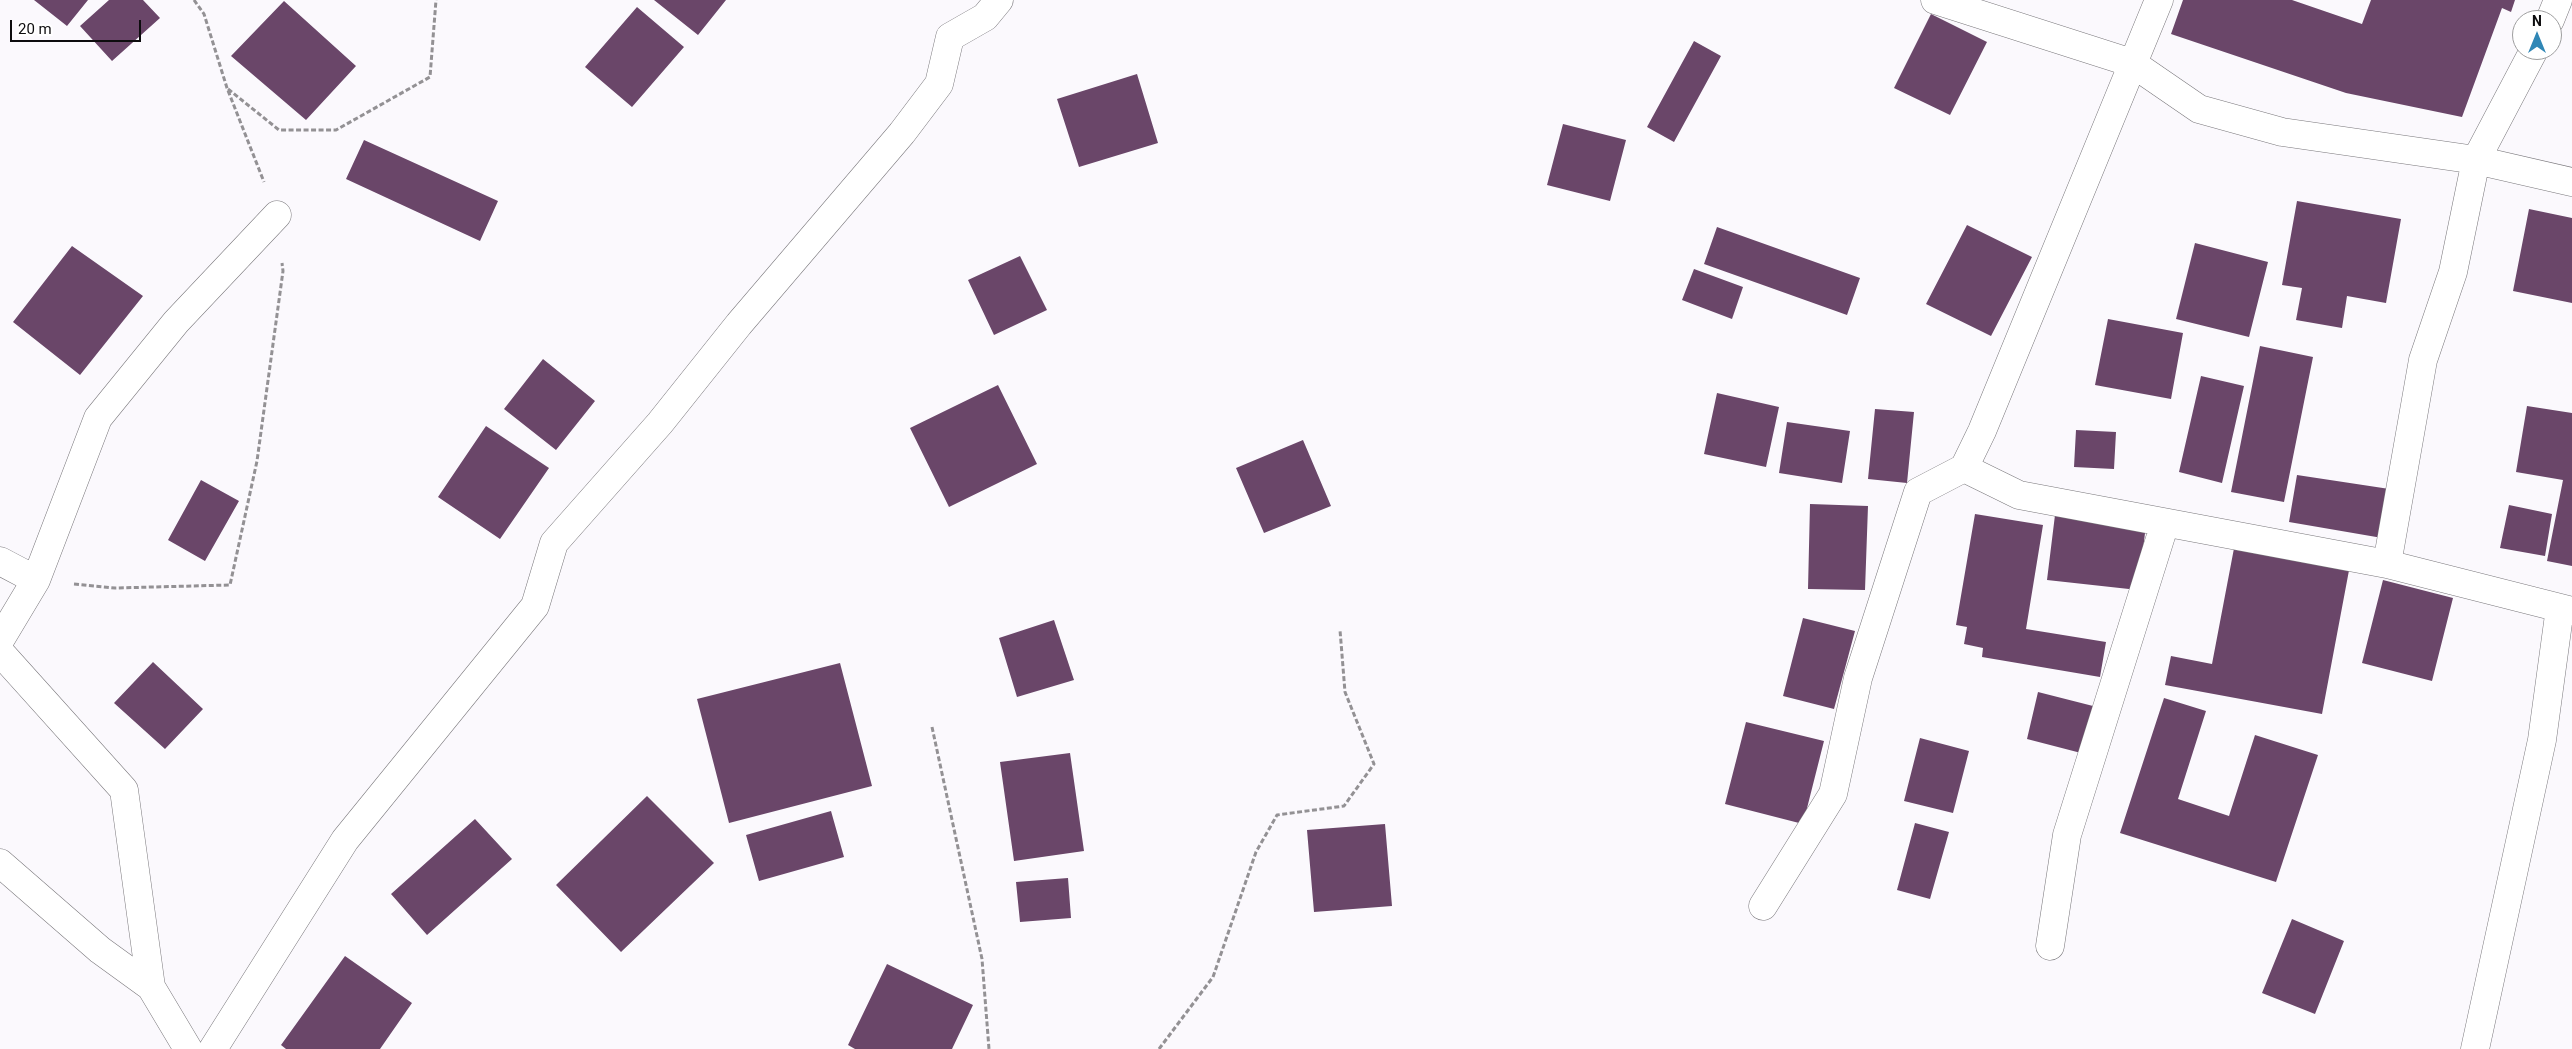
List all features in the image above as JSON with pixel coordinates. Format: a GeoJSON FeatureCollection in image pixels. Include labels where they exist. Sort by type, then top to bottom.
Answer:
{"type":"FeatureCollection","features":[{"type":"Feature","properties":{"kind":"street"},"geometry":{"type":"LineString","coordinates":[[212,1049],[345,840],[535,606],[554,543],[660,423],[738,324],[902,133],[939,84],[950,37],[985,17],[1000,0]]}},
{"type":"Feature","properties":{"kind":"street"},"geometry":{"type":"LineString","coordinates":[[1935,0],[2132,63],[2199,109],[2282,132],[2476,160],[2572,182]]}},
{"type":"Feature","properties":{"kind":"street"},"geometry":{"type":"LineString","coordinates":[[1763,906],[1833,794],[1858,678],[1918,492],[1964,468],[1982,431],[2159,0]]}},
{"type":"Feature","properties":{"kind":"street"},"geometry":{"type":"LineString","coordinates":[[2387,564],[2423,360],[2453,272],[2476,160],[2529,60]]}},
{"type":"Feature","properties":{"kind":"street"},"geometry":{"type":"LineString","coordinates":[[0,640],[36,580],[98,418],[176,322],[277,215]]}},
{"type":"Feature","properties":{"kind":"street"},"geometry":{"type":"LineString","coordinates":[[1964,468],[2019,495],[2387,564],[2566,609],[2542,740],[2476,1049]]}},
{"type":"Feature","properties":{"kind":"street"},"geometry":{"type":"LineString","coordinates":[[2050,946],[2067,835],[2165,523]]}},
{"type":"Feature","properties":{"kind":"street"},"geometry":{"type":"LineString","coordinates":[[0,561],[36,580]]}},
{"type":"Feature","properties":{"kind":"street"},"geometry":{"type":"LineString","coordinates":[[0,652],[124,790],[151,987],[188,1049]]}},
{"type":"Feature","properties":{"kind":"street"},"geometry":{"type":"LineString","coordinates":[[0,863],[100,950],[151,987]]}},
{"type":"Feature","properties":{"kind":"path"},"geometry":{"type":"LineString","coordinates":[[36,580],[115,588],[230,585],[257,461],[283,271],[277,215],[227,88],[204,14],[194,0]]}},
{"type":"Feature","properties":{"kind":"path"},"geometry":{"type":"LineString","coordinates":[[227,88],[279,130],[336,130],[430,77],[436,0]]}},
{"type":"Feature","properties":{"kind":"path"},"geometry":{"type":"LineString","coordinates":[[1159,1049],[1213,977],[1256,852],[1277,815],[1344,806],[1374,764],[1345,692],[1340,630]]}},
{"type":"Feature","properties":{"kind":"path"},"geometry":{"type":"LineString","coordinates":[[932,727],[982,959],[989,1049]]}},
{"type":"Feature","properties":{"kind":"building"},"geometry":{"type":"Polygon","coordinates":[[[34,0],[88,0],[67,26],[34,0]]]}},
{"type":"Feature","properties":{"kind":"building"},"geometry":{"type":"Polygon","coordinates":[[[109,0],[143,0],[160,18],[112,61],[80,26],[109,0]]]}},
{"type":"Feature","properties":{"kind":"building"},"geometry":{"type":"Polygon","coordinates":[[[654,0],[726,0],[698,35],[654,0]]]}},
{"type":"Feature","properties":{"kind":"building"},"geometry":{"type":"Polygon","coordinates":[[[2183,0],[2292,0],[2362,24],[2371,0],[2515,0],[2511,12],[2502,8],[2462,117],[2346,93],[2171,34],[2183,0]]]}},
{"type":"Feature","properties":{"kind":"building"},"geometry":{"type":"Polygon","coordinates":[[[284,1],[356,66],[306,120],[231,56],[284,1]]]}},
{"type":"Feature","properties":{"kind":"building"},"geometry":{"type":"Polygon","coordinates":[[[637,7],[684,47],[632,107],[585,67],[637,7]]]}},
{"type":"Feature","properties":{"kind":"building"},"geometry":{"type":"Polygon","coordinates":[[[1931,14],[1987,42],[1950,115],[1894,88],[1931,14]]]}},
{"type":"Feature","properties":{"kind":"building"},"geometry":{"type":"Polygon","coordinates":[[[1694,41],[1721,56],[1674,142],[1647,127],[1694,41]]]}},
{"type":"Feature","properties":{"kind":"building"},"geometry":{"type":"Polygon","coordinates":[[[1137,74],[1158,143],[1079,167],[1057,99],[1137,74]]]}},
{"type":"Feature","properties":{"kind":"building"},"geometry":{"type":"Polygon","coordinates":[[[1563,124],[1626,140],[1610,201],[1547,185],[1563,124]]]}},
{"type":"Feature","properties":{"kind":"building"},"geometry":{"type":"Polygon","coordinates":[[[364,140],[498,201],[480,241],[346,179],[364,140]]]}},
{"type":"Feature","properties":{"kind":"building"},"geometry":{"type":"Polygon","coordinates":[[[2297,201],[2401,219],[2386,303],[2347,296],[2342,328],[2296,320],[2302,288],[2282,285],[2297,201]]]}},
{"type":"Feature","properties":{"kind":"building"},"geometry":{"type":"Polygon","coordinates":[[[2529,209],[2572,218],[2572,303],[2513,291],[2529,209]]]}},
{"type":"Feature","properties":{"kind":"building"},"geometry":{"type":"Polygon","coordinates":[[[1967,225],[2032,257],[1991,336],[1926,304],[1967,225]]]}},
{"type":"Feature","properties":{"kind":"building"},"geometry":{"type":"Polygon","coordinates":[[[1717,227],[1860,278],[1847,315],[1704,264],[1717,227]]]}},
{"type":"Feature","properties":{"kind":"building"},"geometry":{"type":"Polygon","coordinates":[[[2195,243],[2268,262],[2249,337],[2176,319],[2195,243]]]}},
{"type":"Feature","properties":{"kind":"building"},"geometry":{"type":"Polygon","coordinates":[[[72,246],[143,296],[80,375],[13,322],[72,246]]]}},
{"type":"Feature","properties":{"kind":"building"},"geometry":{"type":"Polygon","coordinates":[[[1020,256],[1047,310],[994,335],[968,280],[1020,256]]]}},
{"type":"Feature","properties":{"kind":"building"},"geometry":{"type":"Polygon","coordinates":[[[1694,269],[1743,287],[1732,319],[1682,300],[1694,269]]]}},
{"type":"Feature","properties":{"kind":"building"},"geometry":{"type":"Polygon","coordinates":[[[2108,319],[2183,333],[2171,399],[2095,385],[2108,319]]]}},
{"type":"Feature","properties":{"kind":"building"},"geometry":{"type":"Polygon","coordinates":[[[2260,346],[2313,357],[2284,502],[2231,492],[2260,346]]]}},
{"type":"Feature","properties":{"kind":"building"},"geometry":{"type":"Polygon","coordinates":[[[543,359],[595,401],[556,450],[504,409],[543,359]]]}},
{"type":"Feature","properties":{"kind":"building"},"geometry":{"type":"Polygon","coordinates":[[[2201,376],[2244,386],[2222,483],[2179,472],[2201,376]]]}},
{"type":"Feature","properties":{"kind":"building"},"geometry":{"type":"Polygon","coordinates":[[[998,385],[1037,464],[949,507],[910,428],[998,385]]]}},
{"type":"Feature","properties":{"kind":"building"},"geometry":{"type":"Polygon","coordinates":[[[1717,393],[1779,407],[1766,467],[1704,454],[1717,393]]]}},
{"type":"Feature","properties":{"kind":"building"},"geometry":{"type":"Polygon","coordinates":[[[2527,406],[2572,413],[2572,566],[2547,561],[2563,480],[2516,472],[2527,406]]]}},
{"type":"Feature","properties":{"kind":"building"},"geometry":{"type":"Polygon","coordinates":[[[1875,409],[1914,412],[1907,483],[1868,479],[1875,409]]]}},
{"type":"Feature","properties":{"kind":"building"},"geometry":{"type":"Polygon","coordinates":[[[1787,422],[1850,431],[1842,483],[1779,473],[1787,422]]]}},
{"type":"Feature","properties":{"kind":"building"},"geometry":{"type":"Polygon","coordinates":[[[486,426],[549,468],[500,539],[438,497],[486,426]]]}},
{"type":"Feature","properties":{"kind":"building"},"geometry":{"type":"Polygon","coordinates":[[[2076,430],[2116,432],[2114,469],[2074,467],[2076,430]]]}},
{"type":"Feature","properties":{"kind":"building"},"geometry":{"type":"Polygon","coordinates":[[[1303,440],[1331,506],[1264,533],[1236,468],[1303,440]]]}},
{"type":"Feature","properties":{"kind":"building"},"geometry":{"type":"Polygon","coordinates":[[[2297,475],[2396,490],[2388,539],[2289,522],[2297,475]]]}},
{"type":"Feature","properties":{"kind":"building"},"geometry":{"type":"Polygon","coordinates":[[[201,480],[239,501],[205,561],[168,540],[201,480]]]}},
{"type":"Feature","properties":{"kind":"building"},"geometry":{"type":"Polygon","coordinates":[[[1810,504],[1868,506],[1865,590],[1808,589],[1810,504]]]}},
{"type":"Feature","properties":{"kind":"building"},"geometry":{"type":"Polygon","coordinates":[[[2509,505],[2552,514],[2545,556],[2500,548],[2509,505]]]}},
{"type":"Feature","properties":{"kind":"building"},"geometry":{"type":"Polygon","coordinates":[[[1975,514],[2043,525],[2026,629],[2106,642],[2100,677],[1982,657],[1983,648],[1964,644],[1967,627],[1956,625],[1975,514]]]}},
{"type":"Feature","properties":{"kind":"building"},"geometry":{"type":"Polygon","coordinates":[[[2055,515],[2146,525],[2138,590],[2047,580],[2055,515]]]}},
{"type":"Feature","properties":{"kind":"building"},"geometry":{"type":"Polygon","coordinates":[[[2235,543],[2350,565],[2322,714],[2165,685],[2171,656],[2212,664],[2235,543]]]}},
{"type":"Feature","properties":{"kind":"building"},"geometry":{"type":"Polygon","coordinates":[[[2383,580],[2453,598],[2432,681],[2362,663],[2383,580]]]}},
{"type":"Feature","properties":{"kind":"building"},"geometry":{"type":"Polygon","coordinates":[[[1803,618],[1855,631],[1834,709],[1783,696],[1803,618]]]}},
{"type":"Feature","properties":{"kind":"building"},"geometry":{"type":"Polygon","coordinates":[[[1054,620],[1074,680],[1017,697],[999,638],[1054,620]]]}},
{"type":"Feature","properties":{"kind":"building"},"geometry":{"type":"Polygon","coordinates":[[[153,662],[203,709],[165,749],[114,703],[153,662]]]}},
{"type":"Feature","properties":{"kind":"building"},"geometry":{"type":"Polygon","coordinates":[[[840,663],[872,786],[729,823],[697,699],[840,663]]]}},
{"type":"Feature","properties":{"kind":"building"},"geometry":{"type":"Polygon","coordinates":[[[2038,692],[2093,706],[2081,753],[2027,739],[2038,692]]]}},
{"type":"Feature","properties":{"kind":"building"},"geometry":{"type":"Polygon","coordinates":[[[2164,698],[2206,711],[2178,799],[2229,816],[2255,735],[2318,755],[2276,882],[2120,833],[2164,698]]]}},
{"type":"Feature","properties":{"kind":"building"},"geometry":{"type":"Polygon","coordinates":[[[1746,722],[1824,741],[1803,824],[1725,804],[1746,722]]]}},
{"type":"Feature","properties":{"kind":"building"},"geometry":{"type":"Polygon","coordinates":[[[1920,738],[1969,751],[1953,813],[1904,801],[1920,738]]]}},
{"type":"Feature","properties":{"kind":"building"},"geometry":{"type":"Polygon","coordinates":[[[1070,753],[1084,851],[1014,861],[1000,762],[1070,753]]]}},
{"type":"Feature","properties":{"kind":"building"},"geometry":{"type":"Polygon","coordinates":[[[647,796],[714,863],[621,952],[556,885],[647,796]]]}},
{"type":"Feature","properties":{"kind":"building"},"geometry":{"type":"Polygon","coordinates":[[[831,811],[844,857],[759,881],[746,835],[831,811]]]}},
{"type":"Feature","properties":{"kind":"building"},"geometry":{"type":"Polygon","coordinates":[[[475,819],[512,859],[427,935],[391,894],[475,819]]]}},
{"type":"Feature","properties":{"kind":"building"},"geometry":{"type":"Polygon","coordinates":[[[1915,823],[1949,832],[1930,899],[1897,890],[1915,823]]]}},
{"type":"Feature","properties":{"kind":"building"},"geometry":{"type":"Polygon","coordinates":[[[1385,824],[1392,906],[1314,912],[1307,830],[1385,824]]]}},
{"type":"Feature","properties":{"kind":"building"},"geometry":{"type":"Polygon","coordinates":[[[1068,878],[1071,918],[1020,922],[1016,882],[1068,878]]]}},
{"type":"Feature","properties":{"kind":"building"},"geometry":{"type":"Polygon","coordinates":[[[2292,919],[2344,941],[2315,1014],[2262,993],[2292,919]]]}},
{"type":"Feature","properties":{"kind":"building"},"geometry":{"type":"Polygon","coordinates":[[[345,956],[412,1003],[380,1049],[286,1049],[281,1045],[345,956]]]}},
{"type":"Feature","properties":{"kind":"building"},"geometry":{"type":"Polygon","coordinates":[[[887,964],[973,1005],[952,1049],[855,1049],[848,1045],[887,964]]]}}]}
